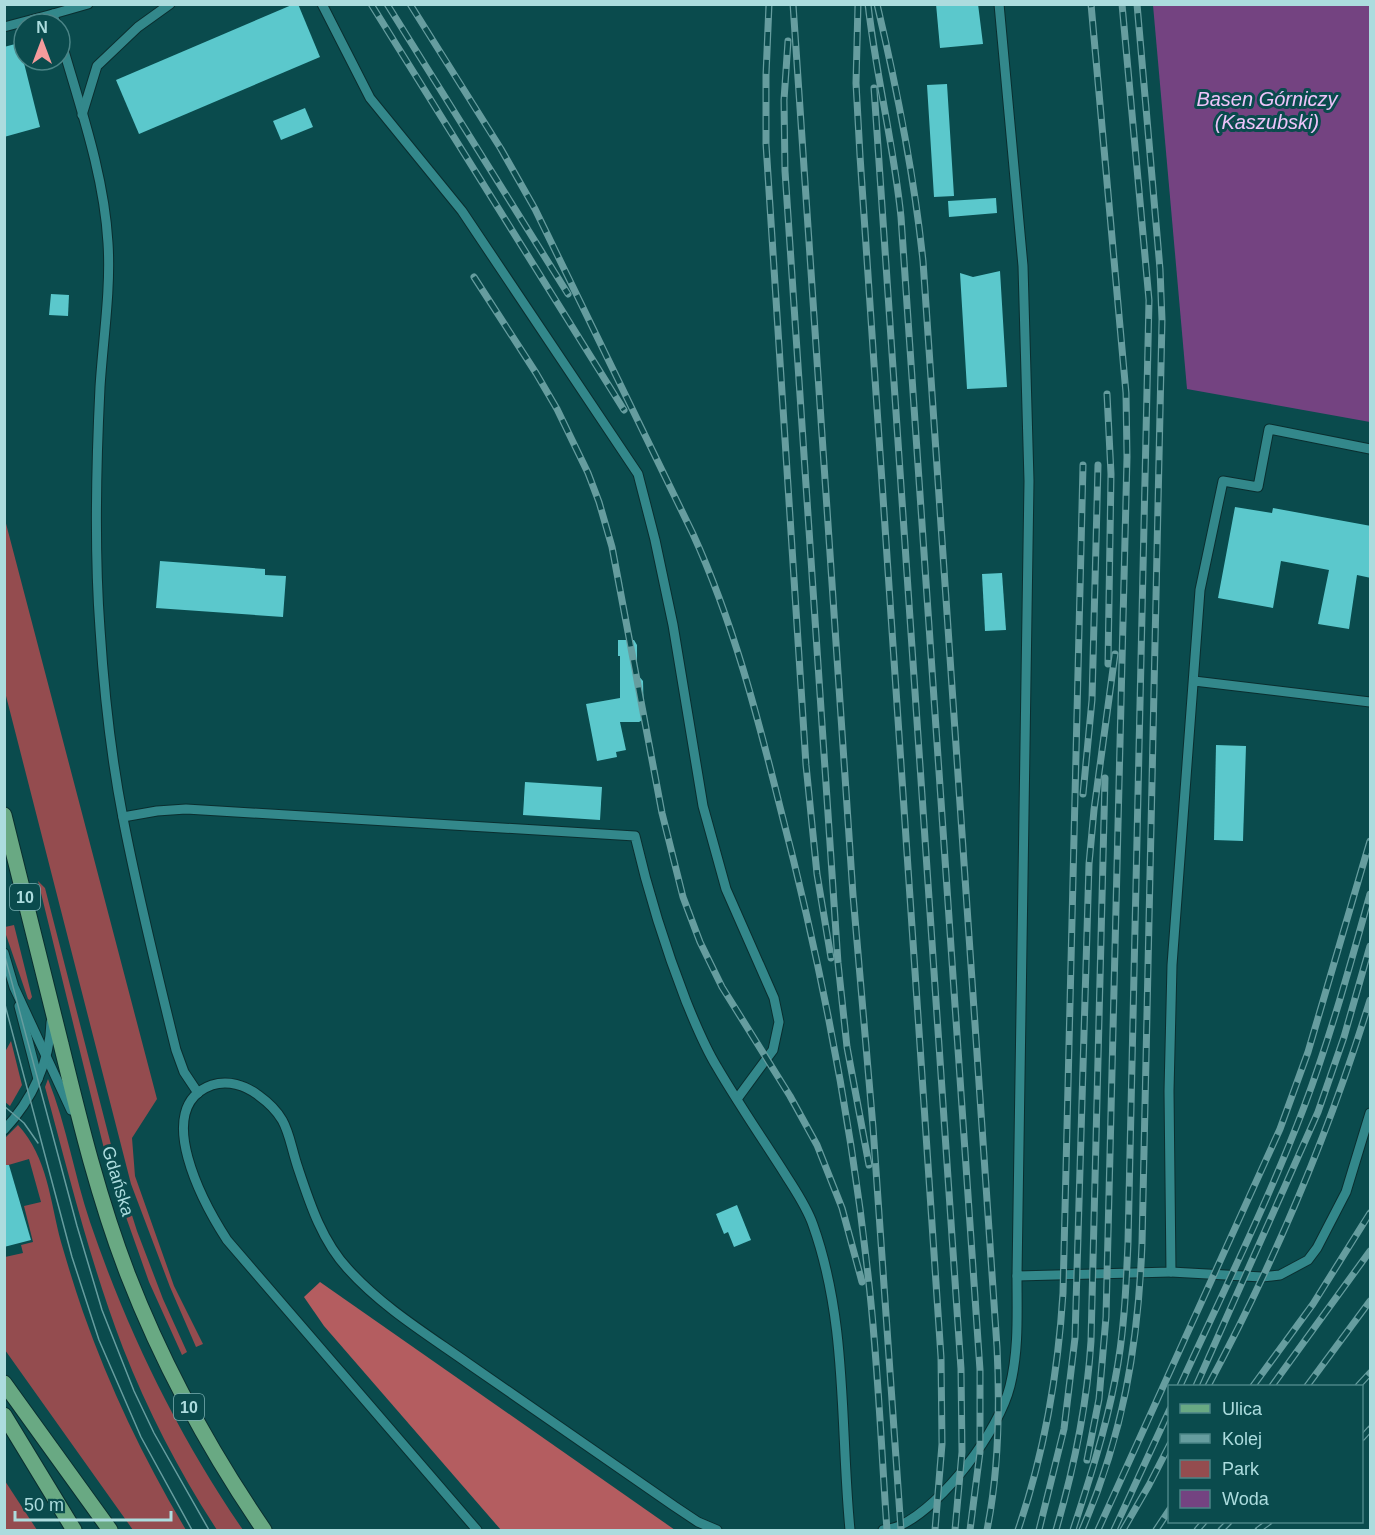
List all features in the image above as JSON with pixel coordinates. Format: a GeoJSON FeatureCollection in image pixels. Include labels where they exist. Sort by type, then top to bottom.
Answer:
{"type":"FeatureCollection","features":[{"type":"Feature","properties":{"kind":"main road","name":"Gdańska"},"geometry":{"type":"LineString","coordinates":[[4,815],[94,1172],[128,1275],[163,1355],[213,1450],[264,1530]]}},
{"type":"Feature","properties":{"kind":"main road"},"geometry":{"type":"LineString","coordinates":[[4,1383],[110,1530]]}},
{"type":"Feature","properties":{"kind":"main road"},"geometry":{"type":"LineString","coordinates":[[4,1415],[74,1530]]}},
{"type":"Feature","properties":{"kind":"lane"},"geometry":{"type":"LineString","coordinates":[[61,12],[88,4]]}},
{"type":"Feature","properties":{"kind":"lane"},"geometry":{"type":"LineString","coordinates":[[82,116],[97,66],[138,27],[170,4]]}},
{"type":"Feature","properties":{"kind":"lane"},"geometry":{"type":"LineString","coordinates":[[322,4],[370,98],[462,211],[638,474],[655,540],[672,624],[703,806],[726,889],[774,998],[779,1022],[773,1050],[737,1099]]}},
{"type":"Feature","properties":{"kind":"lane"},"geometry":{"type":"LineString","coordinates":[[883,1530],[901,1525],[918,1514],[939,1496],[968,1464],[998,1418],[1010,1388],[1017,1346],[1029,481],[1023,266],[999,4]]}},
{"type":"Feature","properties":{"kind":"lane"},"geometry":{"type":"LineString","coordinates":[[70,72],[101,189],[109,245],[95,503],[99,628],[110,736],[123,817],[176,1050],[184,1072],[198,1093]]}},
{"type":"Feature","properties":{"kind":"lane"},"geometry":{"type":"LineString","coordinates":[[1171,1272],[1169,1091],[1172,965],[1200,590],[1223,481],[1258,487],[1269,429],[1371,449]]}},
{"type":"Feature","properties":{"kind":"lane"},"geometry":{"type":"LineString","coordinates":[[1194,681],[1371,702]]}},
{"type":"Feature","properties":{"kind":"lane"},"geometry":{"type":"LineString","coordinates":[[123,817],[186,809],[635,836],[646,882],[670,960],[697,1028],[715,1064],[813,1222],[833,1302],[840,1356],[850,1530]]}},
{"type":"Feature","properties":{"kind":"lane"},"geometry":{"type":"LineString","coordinates":[[4,953],[38,1080]]}},
{"type":"Feature","properties":{"kind":"lane"},"geometry":{"type":"LineString","coordinates":[[4,1130],[24,1107],[38,1080],[46,1056],[51,1024],[45,978]]}},
{"type":"Feature","properties":{"kind":"lane"},"geometry":{"type":"LineString","coordinates":[[11,979],[76,1121],[94,1172]]}},
{"type":"Feature","properties":{"kind":"lane"},"geometry":{"type":"LineString","coordinates":[[477,1530],[227,1240],[218,1226],[202,1196],[186,1147],[184,1112],[198,1093],[211,1085],[225,1082],[241,1085],[258,1094],[280,1116],[289,1133],[296,1165],[321,1230],[332,1250],[377,1297],[674,1506],[698,1522],[717,1530]]}},
{"type":"Feature","properties":{"kind":"lane"},"geometry":{"type":"LineString","coordinates":[[1017,1276],[1171,1272],[1262,1277],[1280,1275],[1308,1260],[1317,1248],[1346,1192],[1371,1113]]}},
{"type":"Feature","properties":{"kind":"green space"},"geometry":{"type":"Polygon","coordinates":[[[4,516],[157,1099],[132,1138],[135,1176],[174,1286],[203,1344],[196,1347],[170,1287],[131,1184],[5,692],[4,516]]]}},
{"type":"Feature","properties":{"kind":"green space"},"geometry":{"type":"Polygon","coordinates":[[[38,881],[45,888],[117,1168],[137,1231],[163,1299],[187,1352],[182,1355],[149,1282],[109,1169],[38,881]]]}},
{"type":"Feature","properties":{"kind":"green space"},"geometry":{"type":"Polygon","coordinates":[[[14,925],[32,997],[30,1000],[5,932],[5,927],[14,925]]]}},
{"type":"Feature","properties":{"kind":"green space"},"geometry":{"type":"Polygon","coordinates":[[[11,1041],[22,1085],[10,1106],[5,1102],[5,1052],[11,1041]]]}},
{"type":"Feature","properties":{"kind":"green space"},"geometry":{"type":"Polygon","coordinates":[[[48,1079],[90,1222],[120,1303],[176,1420],[243,1530],[217,1530],[166,1442],[133,1372],[111,1316],[81,1218],[45,1087],[48,1079]]]}},
{"type":"Feature","properties":{"kind":"green space"},"geometry":{"type":"Polygon","coordinates":[[[18,1125],[36,1151],[47,1180],[61,1242],[83,1312],[105,1369],[156,1478],[186,1530],[133,1530],[5,1350],[5,1257],[23,1253],[21,1245],[33,1242],[24,1206],[41,1202],[29,1159],[5,1166],[4,1139],[18,1125]]]}},
{"type":"Feature","properties":{"kind":"green space"},"geometry":{"type":"Polygon","coordinates":[[[5,1481],[37,1530],[5,1530],[5,1481]]]}},
{"type":"Feature","properties":{"kind":"shaded area"},"geometry":{"type":"Polygon","coordinates":[[[320,1282],[675,1530],[501,1530],[324,1326],[304,1297],[320,1282]]]}},
{"type":"Feature","properties":{"kind":"water","name":"Basen Górniczy (Kaszubski)"},"geometry":{"type":"Polygon","coordinates":[[[1153,5],[1370,5],[1370,422],[1187,389],[1153,5]]]}},
{"type":"Feature","properties":{"kind":"building"},"geometry":{"type":"Polygon","coordinates":[[[298,4],[320,57],[139,134],[116,80],[298,4]]]}},
{"type":"Feature","properties":{"kind":"building"},"geometry":{"type":"Polygon","coordinates":[[[936,4],[978,4],[983,44],[940,48],[936,4]]]}},
{"type":"Feature","properties":{"kind":"building"},"geometry":{"type":"Polygon","coordinates":[[[12,45],[12,72],[26,72],[40,127],[4,137],[4,47],[12,45]]]}},
{"type":"Feature","properties":{"kind":"building"},"geometry":{"type":"Polygon","coordinates":[[[947,84],[954,196],[934,197],[927,85],[947,84]]]}},
{"type":"Feature","properties":{"kind":"building"},"geometry":{"type":"Polygon","coordinates":[[[305,108],[313,127],[281,140],[273,121],[305,108]]]}},
{"type":"Feature","properties":{"kind":"building"},"geometry":{"type":"Polygon","coordinates":[[[996,198],[997,213],[949,217],[948,201],[996,198]]]}},
{"type":"Feature","properties":{"kind":"building"},"geometry":{"type":"Polygon","coordinates":[[[1000,271],[1007,387],[967,389],[960,273],[973,277],[1000,271]]]}},
{"type":"Feature","properties":{"kind":"building"},"geometry":{"type":"Polygon","coordinates":[[[51,294],[69,295],[68,316],[49,315],[51,294]]]}},
{"type":"Feature","properties":{"kind":"building"},"geometry":{"type":"Polygon","coordinates":[[[1235,507],[1272,513],[1273,508],[1371,526],[1371,578],[1357,575],[1349,629],[1318,624],[1329,570],[1281,561],[1273,608],[1218,598],[1235,507]]]}},
{"type":"Feature","properties":{"kind":"building"},"geometry":{"type":"Polygon","coordinates":[[[160,561],[265,569],[265,575],[286,576],[283,617],[156,608],[160,561]]]}},
{"type":"Feature","properties":{"kind":"building"},"geometry":{"type":"Polygon","coordinates":[[[1002,573],[1006,630],[985,631],[982,574],[1002,573]]]}},
{"type":"Feature","properties":{"kind":"building"},"geometry":{"type":"Polygon","coordinates":[[[618,640],[634,640],[637,645],[637,674],[643,681],[644,719],[639,722],[620,722],[626,750],[616,752],[617,757],[597,761],[586,704],[620,698],[618,640]]]}},
{"type":"Feature","properties":{"kind":"building"},"geometry":{"type":"Polygon","coordinates":[[[1216,745],[1246,746],[1243,841],[1214,840],[1216,745]]]}},
{"type":"Feature","properties":{"kind":"building"},"geometry":{"type":"Polygon","coordinates":[[[525,782],[602,787],[600,820],[523,815],[525,782]]]}},
{"type":"Feature","properties":{"kind":"building"},"geometry":{"type":"Polygon","coordinates":[[[4,1165],[9,1165],[31,1240],[4,1247],[4,1165]]]}},
{"type":"Feature","properties":{"kind":"building"},"geometry":{"type":"Polygon","coordinates":[[[737,1205],[751,1240],[734,1247],[728,1232],[724,1234],[716,1214],[737,1205]]]}},
{"type":"Feature","properties":{"kind":"tram line"},"geometry":{"type":"LineString","coordinates":[[4,953],[77,1226],[102,1310],[134,1391],[154,1433],[209,1530]]}},
{"type":"Feature","properties":{"kind":"tram line"},"geometry":{"type":"LineString","coordinates":[[4,1001],[72,1257],[99,1340],[141,1437],[192,1530]]}},
{"type":"Feature","properties":{"kind":"tram line"},"geometry":{"type":"LineString","coordinates":[[4,1106],[24,1123],[38,1143]]}},
{"type":"Feature","properties":{"kind":"railway"},"geometry":{"type":"LineString","coordinates":[[371,4],[624,410]]}},
{"type":"Feature","properties":{"kind":"railway"},"geometry":{"type":"LineString","coordinates":[[387,4],[568,294]]}},
{"type":"Feature","properties":{"kind":"railway"},"geometry":{"type":"LineString","coordinates":[[410,4],[501,149],[535,209],[693,534],[720,601],[743,669],[795,865],[833,1040],[853,1157],[877,1371],[887,1530]]}},
{"type":"Feature","properties":{"kind":"railway"},"geometry":{"type":"LineString","coordinates":[[769,4],[766,144],[806,765],[817,874],[831,958]]}},
{"type":"Feature","properties":{"kind":"railway"},"geometry":{"type":"LineString","coordinates":[[793,4],[853,895],[873,1127],[901,1530]]}},
{"type":"Feature","properties":{"kind":"railway"},"geometry":{"type":"LineString","coordinates":[[858,4],[856,83],[860,156],[941,1357],[942,1444],[935,1530]]}},
{"type":"Feature","properties":{"kind":"railway"},"geometry":{"type":"LineString","coordinates":[[868,4],[901,217],[980,1370],[980,1452],[970,1530]]}},
{"type":"Feature","properties":{"kind":"railway"},"geometry":{"type":"LineString","coordinates":[[877,4],[904,132],[923,261],[997,1347],[998,1439],[987,1530]]}},
{"type":"Feature","properties":{"kind":"railway"},"geometry":{"type":"LineString","coordinates":[[1087,1460],[1099,1399],[1106,1317],[1127,457],[1126,393],[1091,4]]}},
{"type":"Feature","properties":{"kind":"railway"},"geometry":{"type":"LineString","coordinates":[[1073,1530],[1102,1437],[1115,1380],[1123,1329],[1128,1243],[1149,300],[1122,4]]}},
{"type":"Feature","properties":{"kind":"railway"},"geometry":{"type":"LineString","coordinates":[[1082,1530],[1108,1460],[1126,1390],[1137,1319],[1142,1244],[1162,320],[1160,269],[1137,4]]}},
{"type":"Feature","properties":{"kind":"railway"},"geometry":{"type":"LineString","coordinates":[[788,41],[784,100],[785,171],[838,963],[847,1047],[869,1165]]}},
{"type":"Feature","properties":{"kind":"railway"},"geometry":{"type":"LineString","coordinates":[[874,88],[961,1369],[962,1452],[955,1530]]}},
{"type":"Feature","properties":{"kind":"railway"},"geometry":{"type":"LineString","coordinates":[[474,277],[557,409],[588,473],[612,547],[662,813],[683,897],[700,942],[722,987],[790,1096],[817,1145],[842,1208],[862,1282]]}},
{"type":"Feature","properties":{"kind":"railway"},"geometry":{"type":"LineString","coordinates":[[1107,394],[1111,474],[1108,664]]}},
{"type":"Feature","properties":{"kind":"railway"},"geometry":{"type":"LineString","coordinates":[[1018,1530],[1035,1472],[1048,1413],[1058,1354],[1063,1293],[1083,465]]}},
{"type":"Feature","properties":{"kind":"railway"},"geometry":{"type":"LineString","coordinates":[[1083,794],[1092,700],[1098,465]]}},
{"type":"Feature","properties":{"kind":"railway"},"geometry":{"type":"LineString","coordinates":[[1039,1530],[1064,1429],[1075,1338],[1089,864],[1115,654]]}},
{"type":"Feature","properties":{"kind":"railway"},"geometry":{"type":"LineString","coordinates":[[1056,1530],[1079,1437],[1091,1341],[1105,778]]}},
{"type":"Feature","properties":{"kind":"railway"},"geometry":{"type":"LineString","coordinates":[[1098,1530],[1280,1129],[1308,1052],[1370,841]]}},
{"type":"Feature","properties":{"kind":"railway"},"geometry":{"type":"LineString","coordinates":[[1180,1385],[1260,1213],[1304,1107],[1331,1028],[1370,894]]}},
{"type":"Feature","properties":{"kind":"railway"},"geometry":{"type":"LineString","coordinates":[[1196,1385],[1318,1112],[1344,1037],[1370,946]]}},
{"type":"Feature","properties":{"kind":"railway"},"geometry":{"type":"LineString","coordinates":[[1209,1385],[1255,1292],[1298,1197],[1337,1099],[1370,1000]]}},
{"type":"Feature","properties":{"kind":"railway"},"geometry":{"type":"LineString","coordinates":[[1254,1385],[1313,1304],[1370,1213]]}},
{"type":"Feature","properties":{"kind":"railway"},"geometry":{"type":"LineString","coordinates":[[1273,1385],[1370,1251]]}},
{"type":"Feature","properties":{"kind":"railway"},"geometry":{"type":"LineString","coordinates":[[1308,1385],[1370,1301]]}},
{"type":"Feature","properties":{"kind":"railway"},"geometry":{"type":"LineString","coordinates":[[1359,1385],[1370,1373]]}},
{"type":"Feature","properties":{"kind":"railway"},"geometry":{"type":"LineString","coordinates":[[1114,1530],[1168,1413]]}},
{"type":"Feature","properties":{"kind":"railway"},"geometry":{"type":"LineString","coordinates":[[1363,1437],[1370,1429]]}},
{"type":"Feature","properties":{"kind":"railway"},"geometry":{"type":"LineString","coordinates":[[1123,1530],[1168,1448]]}},
{"type":"Feature","properties":{"kind":"railway"},"geometry":{"type":"LineString","coordinates":[[1156,1530],[1168,1512]]}},
{"type":"Feature","properties":{"kind":"railway"},"geometry":{"type":"LineString","coordinates":[[1197,1530],[1203,1523]]}},
{"type":"Feature","properties":{"kind":"railway"},"geometry":{"type":"LineString","coordinates":[[1221,1530],[1228,1523]]}},
{"type":"Feature","properties":{"kind":"railway"},"geometry":{"type":"LineString","coordinates":[[1258,1530],[1268,1523]]}}]}
